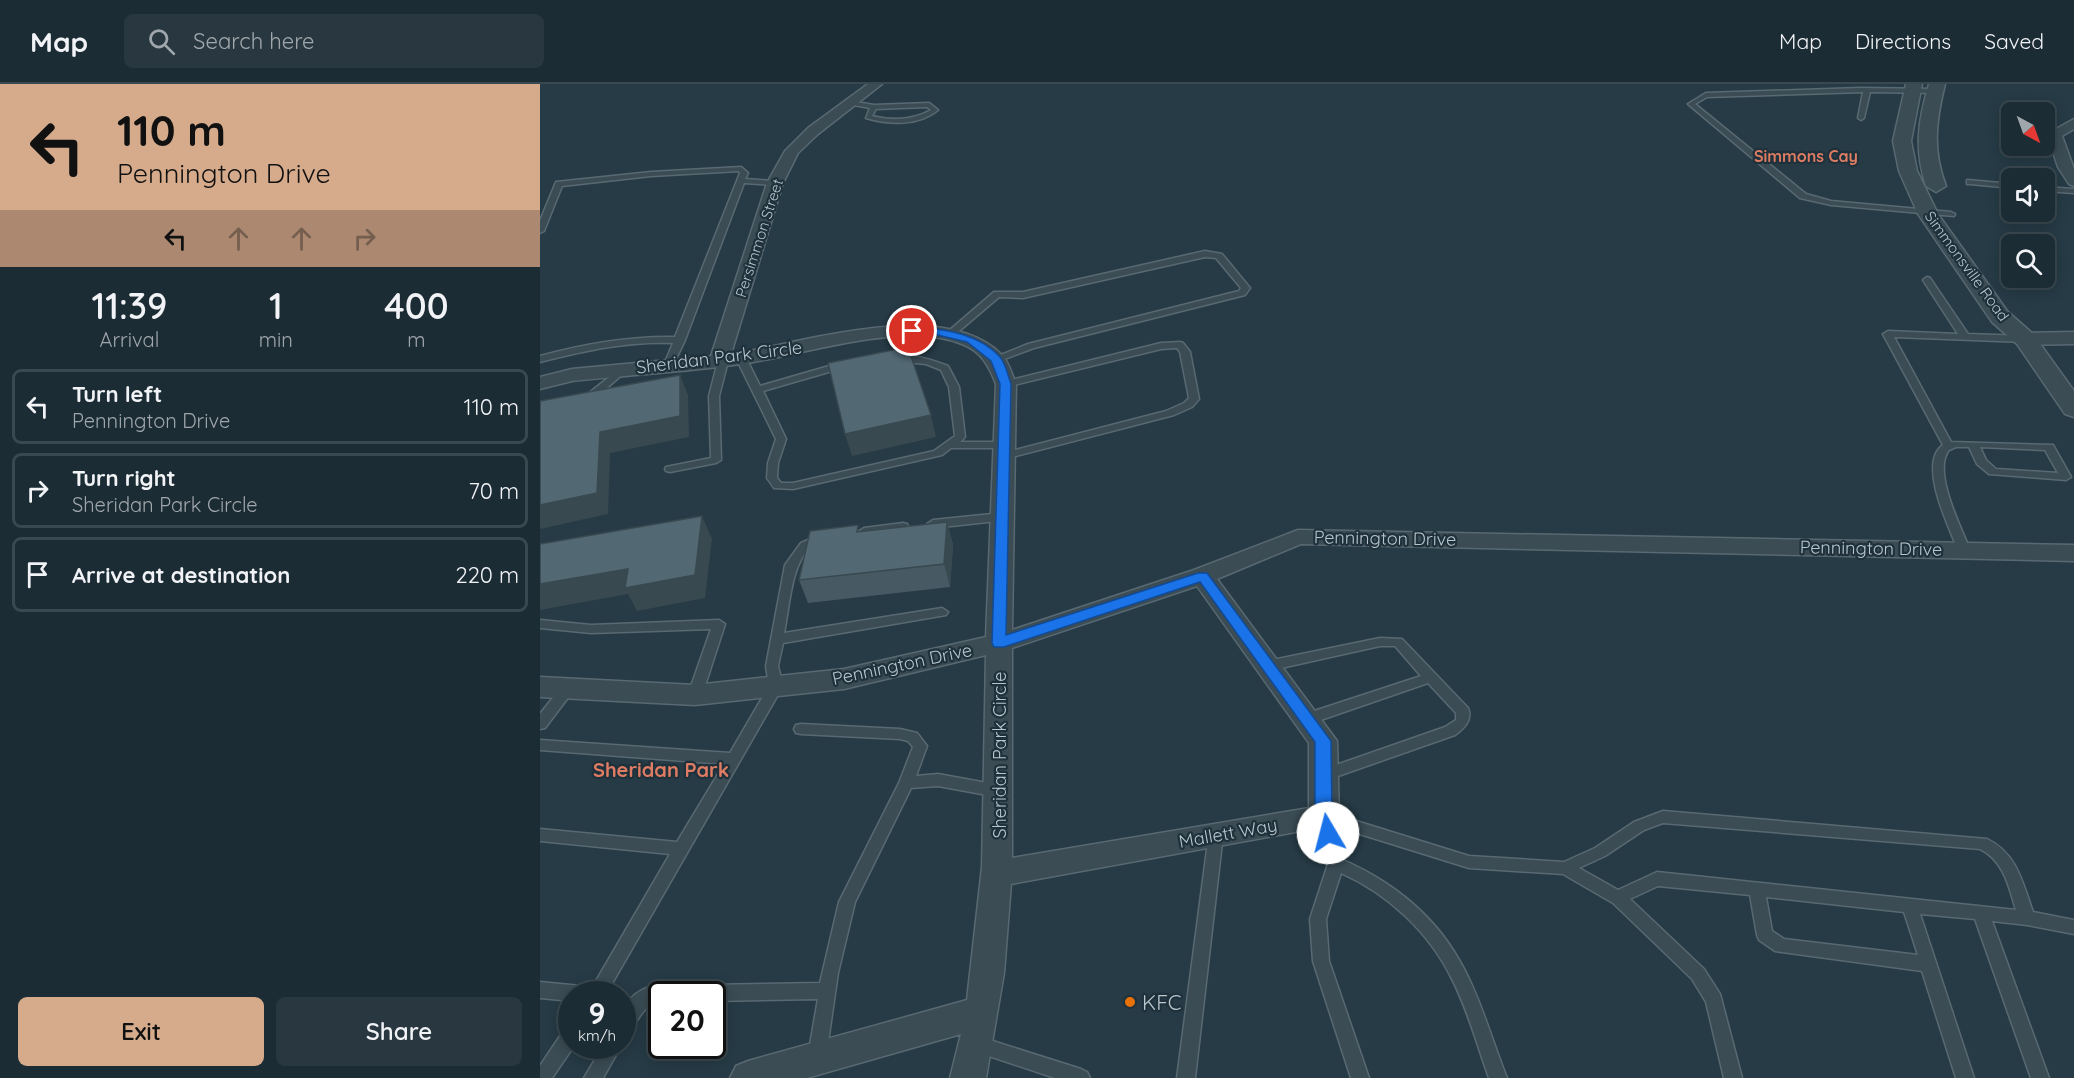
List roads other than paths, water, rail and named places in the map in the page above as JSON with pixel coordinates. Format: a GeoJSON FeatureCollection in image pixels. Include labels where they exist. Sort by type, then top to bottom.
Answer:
{"type":"FeatureCollection","features":[{"type":"Feature","properties":{"kind":"street","name":"Persimmon Street"},"geometry":{"type":"LineString","coordinates":[[728,360],[775,183],[797,146],[876,84]]}},
{"type":"Feature","properties":{"kind":"street","name":"Simmonsville Road"},"geometry":{"type":"LineString","coordinates":[[1913,87],[1902,141],[1908,171],[1928,214],[2000,317],[2030,346],[2074,409]]}},
{"type":"Feature","properties":{"kind":"street","name":"Simmonsville Road"},"geometry":{"type":"LineString","coordinates":[[1936,88],[1926,131],[1925,156],[1940,197],[2024,319],[2030,346]]}},
{"type":"Feature","properties":{"kind":"street"},"geometry":{"type":"LineString","coordinates":[[2074,123],[2054,134],[2064,167],[2074,181]]}},
{"type":"Feature","properties":{"kind":"street","name":"Sheridan Park Circle"},"geometry":{"type":"LineString","coordinates":[[541,375],[572,375],[728,360],[890,330],[933,331],[970,340],[996,359],[1006,384],[999,643],[999,873],[979,1028],[968,1078]]}},
{"type":"Feature","properties":{"kind":"street"},"geometry":{"type":"LineString","coordinates":[[2030,346],[2074,338]]}},
{"type":"Feature","properties":{"kind":"street"},"geometry":{"type":"LineString","coordinates":[[2030,346],[2074,350]]}},
{"type":"Feature","properties":{"kind":"street","name":"Pennington Drive"},"geometry":{"type":"LineString","coordinates":[[540,687],[696,695],[844,679],[999,643],[1203,576],[1298,537],[2074,553]]}},
{"type":"Feature","properties":{"kind":"street"},"geometry":{"type":"LineString","coordinates":[[1203,576],[1323,741],[1324,817]]}},
{"type":"Feature","properties":{"kind":"street","name":"Mallett Way"},"geometry":{"type":"LineString","coordinates":[[999,873],[1324,817]]}},
{"type":"Feature","properties":{"kind":"street"},"geometry":{"type":"LineString","coordinates":[[747,1078],[817,1059],[979,1028]]}},
{"type":"Feature","properties":{"kind":"lane"},"geometry":{"type":"LineString","coordinates":[[1936,88],[1706,95],[1690,104],[1803,196],[1815,200],[1928,214],[1951,214]]}},
{"type":"Feature","properties":{"kind":"lane"},"geometry":{"type":"LineString","coordinates":[[1861,118],[1867,90]]}},
{"type":"Feature","properties":{"kind":"lane"},"geometry":{"type":"LineString","coordinates":[[850,103],[874,107],[929,105],[935,110],[924,118],[880,121],[868,117],[874,107]]}},
{"type":"Feature","properties":{"kind":"lane"},"geometry":{"type":"LineString","coordinates":[[540,231],[559,184],[651,174],[741,169],[744,173],[669,365]]}},
{"type":"Feature","properties":{"kind":"lane"},"geometry":{"type":"LineString","coordinates":[[741,181],[775,183]]}},
{"type":"Feature","properties":{"kind":"lane"},"geometry":{"type":"LineString","coordinates":[[1970,182],[2001,185]]}},
{"type":"Feature","properties":{"kind":"lane"},"geometry":{"type":"LineString","coordinates":[[2055,190],[2074,191]]}},
{"type":"Feature","properties":{"kind":"lane"},"geometry":{"type":"LineString","coordinates":[[949,335],[997,294],[1023,295],[1205,255],[1219,256],[1246,288],[1242,293],[1031,346],[996,359]]}},
{"type":"Feature","properties":{"kind":"lane"},"geometry":{"type":"LineString","coordinates":[[1927,280],[1965,337]]}},
{"type":"Feature","properties":{"kind":"lane"},"geometry":{"type":"LineString","coordinates":[[1948,445],[1888,334],[1965,337],[2030,346]]}},
{"type":"Feature","properties":{"kind":"lane"},"geometry":{"type":"LineString","coordinates":[[541,375],[574,349],[660,339],[680,340]]}},
{"type":"Feature","properties":{"kind":"lane"},"geometry":{"type":"LineString","coordinates":[[951,445],[1004,451],[1170,413],[1188,405],[1194,399],[1185,352],[1180,345],[1161,346],[1006,384]]}},
{"type":"Feature","properties":{"kind":"lane"},"geometry":{"type":"LineString","coordinates":[[670,469],[716,460],[714,396],[728,360],[757,390],[767,404],[781,439],[773,463],[772,478],[778,486],[793,486],[927,455],[951,445],[960,437],[954,387],[945,368],[927,361],[887,360]]}},
{"type":"Feature","properties":{"kind":"lane"},"geometry":{"type":"LineString","coordinates":[[757,390],[851,364]]}},
{"type":"Feature","properties":{"kind":"lane"},"geometry":{"type":"LineString","coordinates":[[576,402],[587,400],[622,370]]}},
{"type":"Feature","properties":{"kind":"lane"},"geometry":{"type":"LineString","coordinates":[[1964,550],[1942,489],[1937,465],[1940,452],[1948,445],[1973,444],[2049,447],[2067,477],[1993,472],[1981,462],[1973,444]]}},
{"type":"Feature","properties":{"kind":"lane"},"geometry":{"type":"LineString","coordinates":[[605,981],[776,686],[772,666],[791,565],[797,554],[814,542],[842,534],[1002,517]]}},
{"type":"Feature","properties":{"kind":"lane"},"geometry":{"type":"LineString","coordinates":[[778,639],[942,612]]}},
{"type":"Feature","properties":{"kind":"lane"},"geometry":{"type":"LineString","coordinates":[[540,624],[591,629],[641,629],[719,624],[696,695]]}},
{"type":"Feature","properties":{"kind":"lane"},"geometry":{"type":"LineString","coordinates":[[1268,666],[1391,640],[1404,646],[1463,712],[1460,725],[1324,775]]}},
{"type":"Feature","properties":{"kind":"lane"},"geometry":{"type":"LineString","coordinates":[[1307,719],[1432,677]]}},
{"type":"Feature","properties":{"kind":"lane"},"geometry":{"type":"LineString","coordinates":[[540,724],[568,688]]}},
{"type":"Feature","properties":{"kind":"lane"},"geometry":{"type":"LineString","coordinates":[[801,729],[900,734],[912,737],[920,746],[906,783],[847,902],[827,991],[817,1059]]}},
{"type":"Feature","properties":{"kind":"lane"},"geometry":{"type":"LineString","coordinates":[[540,746],[734,759]]}},
{"type":"Feature","properties":{"kind":"lane"},"geometry":{"type":"LineString","coordinates":[[906,783],[938,780],[999,791]]}},
{"type":"Feature","properties":{"kind":"lane"},"geometry":{"type":"LineString","coordinates":[[1324,817],[1336,864],[1318,919],[1321,961],[1360,1078]]}},
{"type":"Feature","properties":{"kind":"lane"},"geometry":{"type":"LineString","coordinates":[[1324,817],[1469,862],[1565,868],[1618,898],[1698,974],[1714,999],[1733,1078]]}},
{"type":"Feature","properties":{"kind":"lane"},"geometry":{"type":"LineString","coordinates":[[1565,868],[1600,852],[1639,826],[1664,817],[1982,843],[1992,846],[2006,860],[2027,918]]}},
{"type":"Feature","properties":{"kind":"lane"},"geometry":{"type":"LineString","coordinates":[[1186,1078],[1216,834]]}},
{"type":"Feature","properties":{"kind":"lane"},"geometry":{"type":"LineString","coordinates":[[540,835],[682,849]]}},
{"type":"Feature","properties":{"kind":"lane"},"geometry":{"type":"LineString","coordinates":[[1336,864],[1364,875],[1415,912],[1457,970],[1498,1078]]}},
{"type":"Feature","properties":{"kind":"lane"},"geometry":{"type":"LineString","coordinates":[[1618,898],[1657,879],[2027,918],[2074,927]]}},
{"type":"Feature","properties":{"kind":"lane"},"geometry":{"type":"LineString","coordinates":[[1757,890],[1765,935],[1781,946],[1929,964]]}},
{"type":"Feature","properties":{"kind":"lane"},"geometry":{"type":"LineString","coordinates":[[1910,906],[1965,1078]]}},
{"type":"Feature","properties":{"kind":"lane"},"geometry":{"type":"LineString","coordinates":[[1981,913],[2040,1078]]}},
{"type":"Feature","properties":{"kind":"lane"},"geometry":{"type":"LineString","coordinates":[[540,990],[558,992]]}},
{"type":"Feature","properties":{"kind":"lane"},"geometry":{"type":"LineString","coordinates":[[636,1007],[651,994],[827,991]]}},
{"type":"Feature","properties":{"kind":"lane"},"geometry":{"type":"LineString","coordinates":[[979,1028],[1082,1078]]}},
{"type":"Feature","properties":{"kind":"lane"},"geometry":{"type":"LineString","coordinates":[[542,1078],[558,1054]]}},
{"type":"Feature","properties":{"kind":"lane"},"geometry":{"type":"LineString","coordinates":[[594,1078],[605,1059]]}},
{"type":"Feature","properties":{"kind":"place","name":"KFC"},"geometry":{"type":"Point","coordinates":[1130,1002]}},
{"type":"Feature","properties":{"kind":"district","name":"Simmons Cay"},"geometry":{"type":"Point","coordinates":[1806,156]}},
{"type":"Feature","properties":{"kind":"district","name":"Sheridan Park"},"geometry":{"type":"Point","coordinates":[661,769]}}]}
